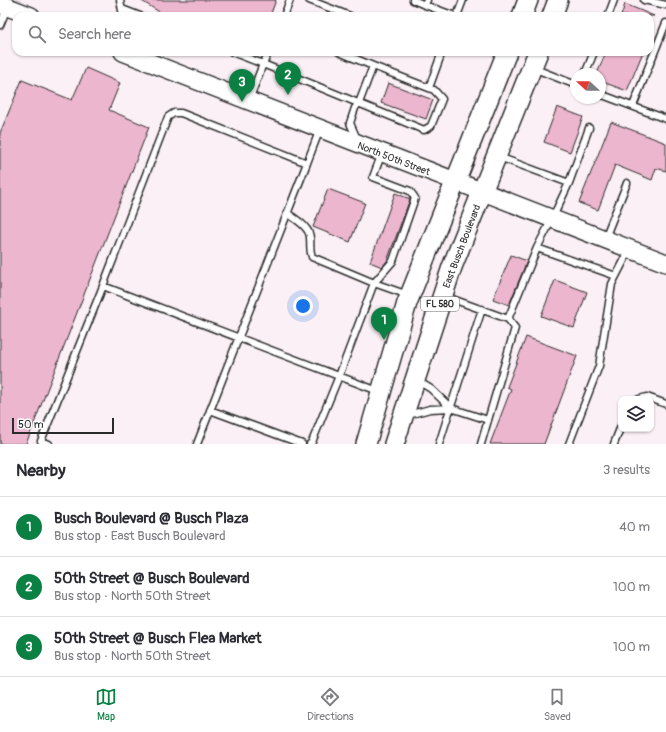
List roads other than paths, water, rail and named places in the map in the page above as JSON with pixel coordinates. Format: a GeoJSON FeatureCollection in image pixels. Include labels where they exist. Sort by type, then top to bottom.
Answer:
{"type":"FeatureCollection","features":[{"type":"Feature","properties":{"kind":"main road"},"geometry":{"type":"LineString","coordinates":[[554,12],[558,0]]}},
{"type":"Feature","properties":{"kind":"main road","name":"FL 580"},"geometry":{"type":"LineString","coordinates":[[369,441],[410,296],[505,56]]}},
{"type":"Feature","properties":{"kind":"main road","name":"East Busch Boulevard"},"geometry":{"type":"LineString","coordinates":[[394,444],[452,267],[535,60]]}},
{"type":"Feature","properties":{"kind":"street"},"geometry":{"type":"LineString","coordinates":[[4,5],[21,12]]}},
{"type":"Feature","properties":{"kind":"street","name":"North 50th Street"},"geometry":{"type":"LineString","coordinates":[[136,56],[455,182],[666,263]]}},
{"type":"Feature","properties":{"kind":"lane"},"geometry":{"type":"LineString","coordinates":[[120,0],[122,12]]}},
{"type":"Feature","properties":{"kind":"lane"},"geometry":{"type":"LineString","coordinates":[[286,12],[290,0]]}},
{"type":"Feature","properties":{"kind":"lane"},"geometry":{"type":"LineString","coordinates":[[309,0],[340,12]]}},
{"type":"Feature","properties":{"kind":"lane"},"geometry":{"type":"LineString","coordinates":[[413,0],[426,2],[447,12]]}},
{"type":"Feature","properties":{"kind":"lane"},"geometry":{"type":"LineString","coordinates":[[458,12],[463,0]]}},
{"type":"Feature","properties":{"kind":"lane"},"geometry":{"type":"LineString","coordinates":[[610,12],[614,0]]}},
{"type":"Feature","properties":{"kind":"lane"},"geometry":{"type":"LineString","coordinates":[[644,0],[666,5]]}},
{"type":"Feature","properties":{"kind":"lane"},"geometry":{"type":"LineString","coordinates":[[0,25],[4,5]]}},
{"type":"Feature","properties":{"kind":"lane"},"geometry":{"type":"LineString","coordinates":[[122,9],[130,12]]}},
{"type":"Feature","properties":{"kind":"lane"},"geometry":{"type":"LineString","coordinates":[[654,53],[666,23]]}},
{"type":"Feature","properties":{"kind":"lane"},"geometry":{"type":"LineString","coordinates":[[243,56],[424,130],[431,126],[442,99],[434,90],[349,56]]}},
{"type":"Feature","properties":{"kind":"lane"},"geometry":{"type":"LineString","coordinates":[[249,101],[267,56]]}},
{"type":"Feature","properties":{"kind":"lane"},"geometry":{"type":"LineString","coordinates":[[429,88],[441,56]]}},
{"type":"Feature","properties":{"kind":"lane"},"geometry":{"type":"LineString","coordinates":[[587,68],[592,56]]}},
{"type":"Feature","properties":{"kind":"lane"},"geometry":{"type":"LineString","coordinates":[[633,106],[653,56]]}},
{"type":"Feature","properties":{"kind":"lane"},"geometry":{"type":"LineString","coordinates":[[535,60],[570,80]]}},
{"type":"Feature","properties":{"kind":"lane"},"geometry":{"type":"LineString","coordinates":[[359,144],[350,123],[373,66]]}},
{"type":"Feature","properties":{"kind":"lane"},"geometry":{"type":"LineString","coordinates":[[606,96],[666,119]]}},
{"type":"Feature","properties":{"kind":"lane"},"geometry":{"type":"LineString","coordinates":[[49,444],[40,442],[103,286],[168,117],[174,113],[181,113],[307,163]]}},
{"type":"Feature","properties":{"kind":"lane"},"geometry":{"type":"LineString","coordinates":[[508,319],[537,248],[569,183],[589,128]]}},
{"type":"Feature","properties":{"kind":"lane"},"geometry":{"type":"LineString","coordinates":[[197,444],[320,129]]}},
{"type":"Feature","properties":{"kind":"lane"},"geometry":{"type":"LineString","coordinates":[[310,444],[339,376],[374,283],[393,261],[415,198],[410,191],[373,177],[382,153]]}},
{"type":"Feature","properties":{"kind":"lane"},"geometry":{"type":"LineString","coordinates":[[496,155],[569,183]]}},
{"type":"Feature","properties":{"kind":"lane"},"geometry":{"type":"LineString","coordinates":[[604,240],[627,183]]}},
{"type":"Feature","properties":{"kind":"lane"},"geometry":{"type":"LineString","coordinates":[[287,213],[305,227],[311,236],[309,250],[312,257],[374,283],[410,296]]}},
{"type":"Feature","properties":{"kind":"lane"},"geometry":{"type":"LineString","coordinates":[[537,248],[616,276]]}},
{"type":"Feature","properties":{"kind":"lane"},"geometry":{"type":"LineString","coordinates":[[568,444],[599,366],[612,284],[630,249]]}},
{"type":"Feature","properties":{"kind":"lane"},"geometry":{"type":"LineString","coordinates":[[103,286],[382,393]]}},
{"type":"Feature","properties":{"kind":"lane"},"geometry":{"type":"LineString","coordinates":[[442,295],[508,319],[515,328],[481,444]]}},
{"type":"Feature","properties":{"kind":"lane"},"geometry":{"type":"LineString","coordinates":[[438,444],[451,408],[482,309]]}},
{"type":"Feature","properties":{"kind":"lane"},"geometry":{"type":"LineString","coordinates":[[416,380],[431,389],[451,408]]}},
{"type":"Feature","properties":{"kind":"lane"},"geometry":{"type":"LineString","coordinates":[[654,400],[666,404]]}},
{"type":"Feature","properties":{"kind":"lane"},"geometry":{"type":"LineString","coordinates":[[403,417],[430,409],[451,408],[488,420]]}},
{"type":"Feature","properties":{"kind":"lane"},"geometry":{"type":"LineString","coordinates":[[210,410],[302,444]]}},
{"type":"Feature","properties":{"kind":"lane"},"geometry":{"type":"LineString","coordinates":[[614,444],[619,432]]}},
{"type":"Feature","properties":{"kind":"place","name":"50th Street @ Busch Boulevard"},"geometry":{"type":"Point","coordinates":[288,95]}},
{"type":"Feature","properties":{"kind":"place","name":"50th Street @ Busch Flea Market"},"geometry":{"type":"Point","coordinates":[242,102]}},
{"type":"Feature","properties":{"kind":"place","name":"Busch Boulevard @ Busch Plaza"},"geometry":{"type":"Point","coordinates":[384,340]}}]}
